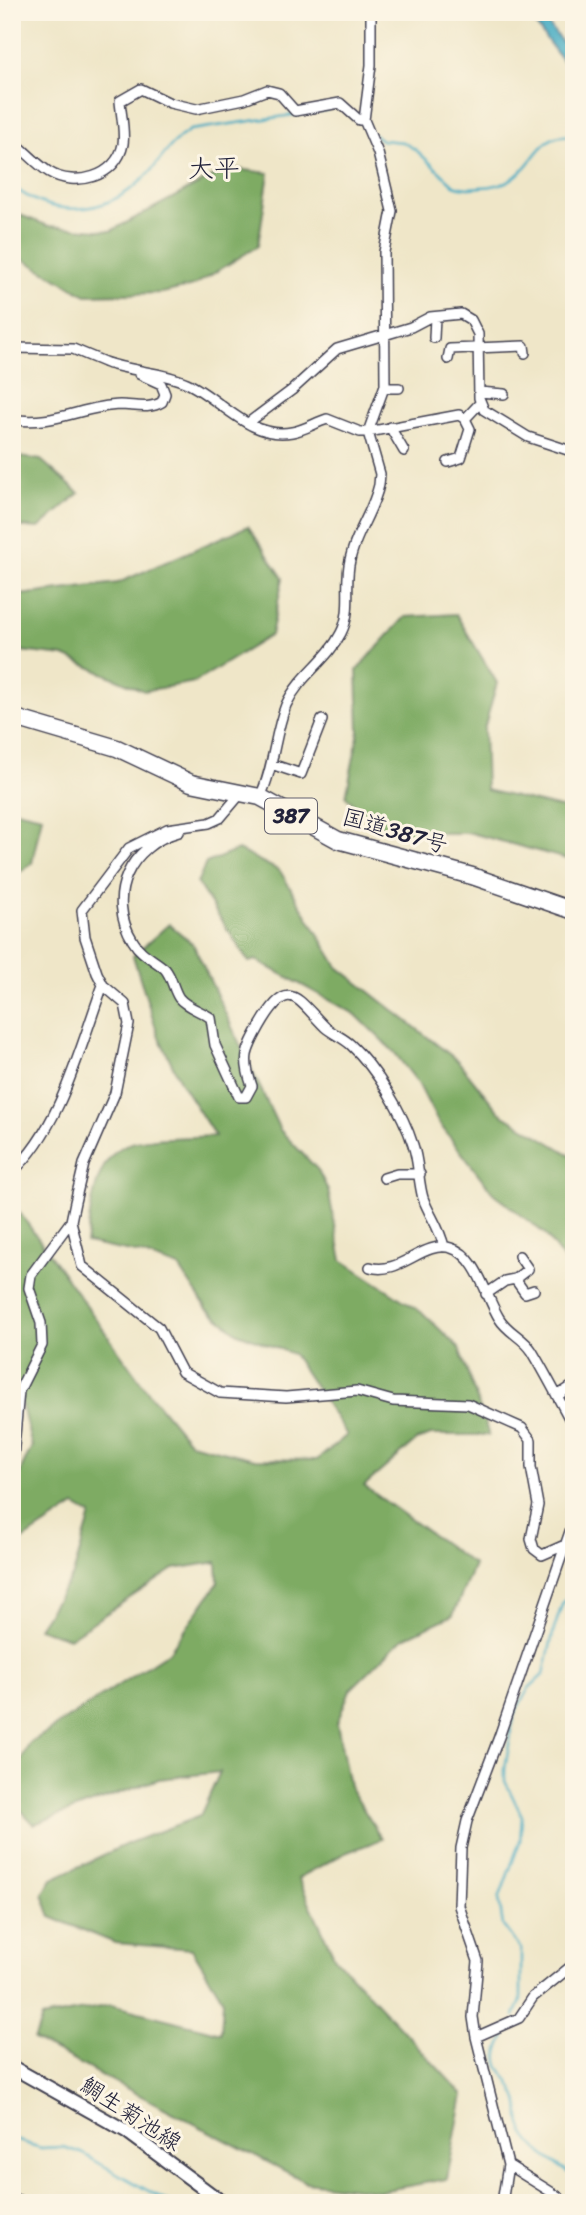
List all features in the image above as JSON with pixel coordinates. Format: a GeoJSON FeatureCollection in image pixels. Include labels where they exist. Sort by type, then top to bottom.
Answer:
{"type":"FeatureCollection","features":[{"type":"Feature","properties":{"kind":"highway","name":"国道387号"},"geometry":{"type":"LineString","coordinates":[[12,717],[117,747],[180,780],[260,797],[338,840],[472,876],[574,911]]}},
{"type":"Feature","properties":{"kind":"main road","name":"鯛生菊池線"},"geometry":{"type":"LineString","coordinates":[[12,2067],[126,2131],[223,2203]]}},
{"type":"Feature","properties":{"kind":"street"},"geometry":{"type":"LineString","coordinates":[[260,797],[278,730],[293,691],[305,675],[327,655],[345,623],[350,559],[379,485],[380,474],[369,432],[384,388],[384,252],[393,211],[378,153],[364,120],[371,65],[371,12]]}},
{"type":"Feature","properties":{"kind":"street"},"geometry":{"type":"LineString","coordinates":[[12,141],[57,176],[71,181],[96,176],[109,167],[123,143],[120,101],[141,89],[170,103],[196,109],[244,99],[267,90],[279,93],[295,111],[340,103],[359,120],[364,120]]}},
{"type":"Feature","properties":{"kind":"street"},"geometry":{"type":"LineString","coordinates":[[248,423],[292,390],[337,349],[435,317],[466,314],[478,334],[479,392],[484,410],[528,437],[574,452]]}},
{"type":"Feature","properties":{"kind":"street"},"geometry":{"type":"LineString","coordinates":[[434,338],[435,317]]}},
{"type":"Feature","properties":{"kind":"street"},"geometry":{"type":"LineString","coordinates":[[448,359],[450,349],[524,346],[525,353]]}},
{"type":"Feature","properties":{"kind":"street"},"geometry":{"type":"LineString","coordinates":[[12,348],[73,349],[161,384],[165,394],[162,402],[139,407],[94,408],[61,419],[24,422],[12,419]]}},
{"type":"Feature","properties":{"kind":"street"},"geometry":{"type":"LineString","coordinates":[[104,362],[131,371],[163,373],[190,385],[248,423],[271,432],[290,433],[327,419],[360,432],[369,432],[458,415],[465,419],[470,429],[461,458],[448,463]]}},
{"type":"Feature","properties":{"kind":"street"},"geometry":{"type":"LineString","coordinates":[[384,388],[399,388]]}},
{"type":"Feature","properties":{"kind":"street"},"geometry":{"type":"LineString","coordinates":[[479,392],[504,394]]}},
{"type":"Feature","properties":{"kind":"street"},"geometry":{"type":"LineString","coordinates":[[465,419],[480,403]]}},
{"type":"Feature","properties":{"kind":"street"},"geometry":{"type":"LineString","coordinates":[[390,427],[404,451]]}},
{"type":"Feature","properties":{"kind":"street"},"geometry":{"type":"LineString","coordinates":[[271,764],[301,774],[323,720]]}},
{"type":"Feature","properties":{"kind":"street"},"geometry":{"type":"LineString","coordinates":[[12,1469],[19,1391],[42,1345],[41,1323],[29,1288],[31,1275],[71,1221],[84,1164],[115,1093],[129,1024],[125,1004],[103,985],[85,937],[82,910],[88,898],[111,874],[129,848],[167,829],[209,824],[220,817],[243,792]]}},
{"type":"Feature","properties":{"kind":"street"},"geometry":{"type":"LineString","coordinates":[[181,828],[180,832],[149,844],[139,852],[129,868],[123,897],[124,921],[138,949],[163,967],[181,1001],[211,1018],[215,1045],[239,1097],[246,1097],[250,1093],[251,1086],[245,1066],[246,1051],[277,1002],[293,997],[306,1003],[327,1029],[350,1044],[374,1069],[412,1143],[420,1174],[422,1196],[440,1230],[444,1247]]}},
{"type":"Feature","properties":{"kind":"street"},"geometry":{"type":"LineString","coordinates":[[12,1172],[28,1158],[57,1110],[103,985]]}},
{"type":"Feature","properties":{"kind":"street"},"geometry":{"type":"LineString","coordinates":[[384,1178],[397,1174],[420,1174]]}},
{"type":"Feature","properties":{"kind":"street"},"geometry":{"type":"LineString","coordinates":[[71,1221],[82,1266],[159,1328],[182,1372],[220,1393],[286,1397],[357,1391],[393,1401],[468,1405],[522,1428],[531,1440],[531,1467],[538,1505],[531,1539],[534,1549],[542,1555],[567,1544]]}},
{"type":"Feature","properties":{"kind":"street"},"geometry":{"type":"LineString","coordinates":[[370,1267],[381,1269],[398,1266],[444,1247],[467,1257],[499,1319],[532,1351],[573,1424]]}},
{"type":"Feature","properties":{"kind":"street"},"geometry":{"type":"LineString","coordinates":[[486,1294],[528,1269],[519,1256]]}},
{"type":"Feature","properties":{"kind":"street"},"geometry":{"type":"LineString","coordinates":[[515,1279],[525,1293],[534,1290]]}},
{"type":"Feature","properties":{"kind":"street"},"geometry":{"type":"LineString","coordinates":[[557,1396],[574,1385]]}},
{"type":"Feature","properties":{"kind":"street"},"geometry":{"type":"LineString","coordinates":[[502,2203],[509,2165],[475,2037],[473,2017],[478,1961],[459,1906],[461,1848],[467,1821],[574,1520]]}},
{"type":"Feature","properties":{"kind":"street"},"geometry":{"type":"LineString","coordinates":[[475,2037],[519,2018],[533,1997],[574,1964]]}},
{"type":"Feature","properties":{"kind":"street"},"geometry":{"type":"LineString","coordinates":[[509,2165],[559,2197],[561,2203]]}},
{"type":"Feature","properties":{"kind":"street"},"geometry":{"type":"LineString","coordinates":[[12,2198],[27,2203]]}},
{"type":"Feature","properties":{"kind":"green space"},"geometry":{"type":"Polygon","coordinates":[[[228,168],[269,173],[258,246],[193,286],[162,293],[86,295],[12,253],[12,212],[49,226],[111,231],[228,168]]]}},
{"type":"Feature","properties":{"kind":"green space"},"geometry":{"type":"Polygon","coordinates":[[[12,456],[41,460],[79,493],[39,528],[12,526],[12,456]]]}},
{"type":"Feature","properties":{"kind":"green space"},"geometry":{"type":"Polygon","coordinates":[[[248,526],[283,578],[271,635],[195,682],[144,691],[64,656],[12,650],[12,596],[118,583],[248,526]]]}},
{"type":"Feature","properties":{"kind":"green space"},"geometry":{"type":"Polygon","coordinates":[[[456,614],[497,683],[484,729],[486,790],[574,811],[574,861],[471,833],[409,833],[377,826],[346,797],[359,731],[357,670],[405,617],[456,614]]]}},
{"type":"Feature","properties":{"kind":"green space"},"geometry":{"type":"Polygon","coordinates":[[[12,809],[42,816],[32,863],[12,878],[12,809]]]}},
{"type":"Feature","properties":{"kind":"green space"},"geometry":{"type":"Polygon","coordinates":[[[238,850],[280,871],[338,967],[458,1061],[499,1112],[574,1157],[574,1274],[545,1234],[493,1193],[438,1122],[418,1083],[394,1052],[355,1014],[256,960],[249,962],[197,883],[206,863],[238,850]]]}},
{"type":"Feature","properties":{"kind":"green space"},"geometry":{"type":"Polygon","coordinates":[[[169,924],[193,944],[280,1130],[318,1170],[328,1190],[342,1260],[424,1314],[459,1348],[489,1435],[431,1435],[417,1440],[364,1486],[474,1565],[453,1615],[402,1639],[350,1690],[337,1723],[349,1786],[382,1839],[345,1853],[298,1878],[335,1958],[463,2095],[447,2179],[381,2191],[306,2182],[34,2040],[42,2018],[111,2005],[221,2033],[223,2000],[192,1949],[115,1943],[51,1917],[43,1894],[52,1879],[129,1843],[200,1816],[220,1772],[159,1779],[34,1824],[18,1807],[12,1777],[30,1743],[169,1652],[218,1583],[217,1562],[174,1569],[69,1638],[38,1628],[73,1575],[91,1515],[75,1506],[12,1547],[12,1490],[32,1446],[12,1367],[12,1224],[20,1213],[148,1392],[190,1443],[255,1459],[317,1460],[347,1435],[293,1354],[238,1333],[207,1309],[179,1267],[141,1254],[86,1243],[95,1191],[104,1166],[112,1155],[130,1143],[215,1136],[181,1083],[158,1035],[133,956],[169,924]]]}},
{"type":"Feature","properties":{"kind":"water"},"geometry":{"type":"Polygon","coordinates":[[[526,12],[539,12],[574,58],[574,76],[526,12]]]}},
{"type":"Feature","properties":{"kind":"waterway"},"geometry":{"type":"LineString","coordinates":[[12,186],[44,204],[77,209],[94,206],[126,193],[190,130],[327,110]]}},
{"type":"Feature","properties":{"kind":"waterway"},"geometry":{"type":"LineString","coordinates":[[375,135],[382,140],[403,142],[416,150],[454,185],[467,188],[506,182],[521,172],[546,143],[563,136],[574,137]]}},
{"type":"Feature","properties":{"kind":"waterway"},"geometry":{"type":"LineString","coordinates":[[515,2016],[521,2001],[521,1949],[503,1926],[499,1899],[520,1841],[522,1816],[505,1781],[505,1769],[514,1714],[529,1688],[544,1674],[562,1605],[574,1586]]}},
{"type":"Feature","properties":{"kind":"waterway"},"geometry":{"type":"LineString","coordinates":[[510,2025],[499,2050],[498,2064],[518,2100],[524,2132],[535,2147],[574,2176]]}},
{"type":"Feature","properties":{"kind":"waterway"},"geometry":{"type":"LineString","coordinates":[[12,2139],[41,2148],[63,2147],[81,2153],[170,2203]]}},
{"type":"Feature","properties":{"kind":"district","name":"大平"},"geometry":{"type":"Point","coordinates":[214,168]}}]}
